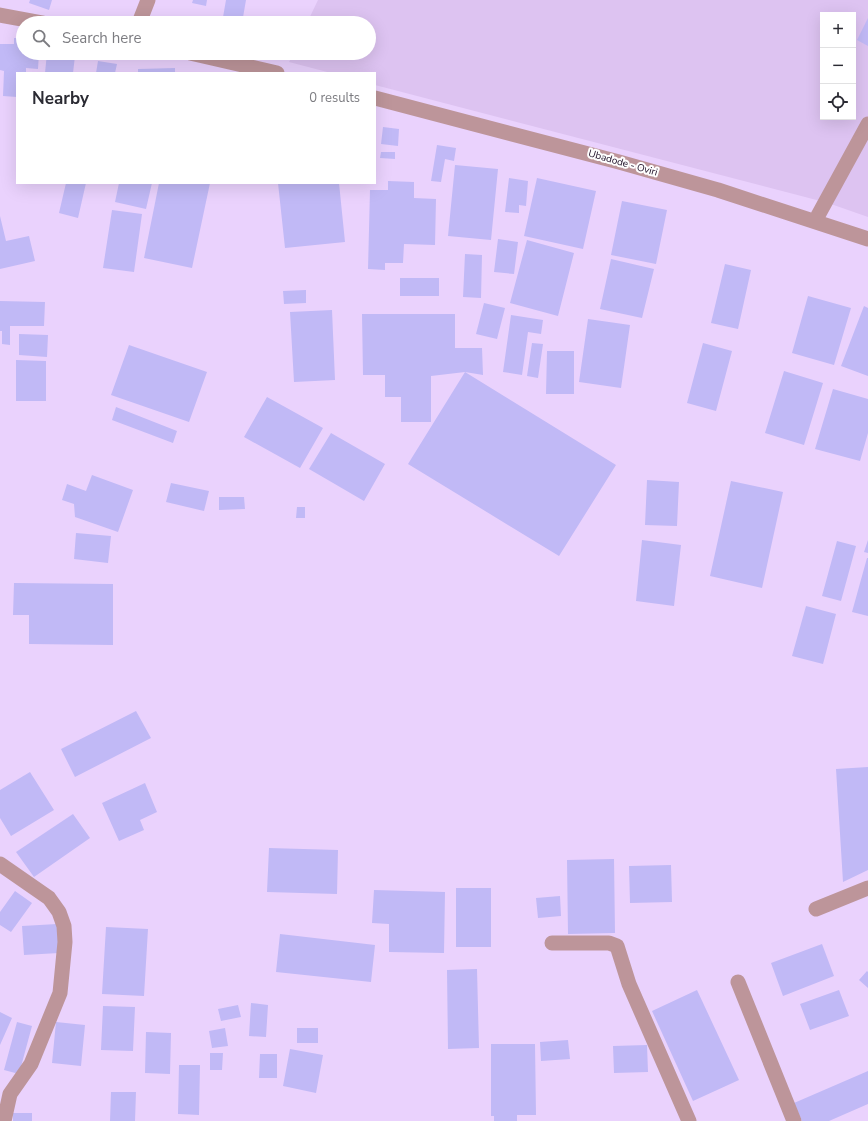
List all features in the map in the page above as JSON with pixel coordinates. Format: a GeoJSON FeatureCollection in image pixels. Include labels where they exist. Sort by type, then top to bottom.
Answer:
{"type":"FeatureCollection","features":[{"type":"Feature","properties":{"kind":"street"},"geometry":{"type":"LineString","coordinates":[[141,16],[148,0]]}},
{"type":"Feature","properties":{"kind":"street"},"geometry":{"type":"LineString","coordinates":[[0,15],[16,18]]}},
{"type":"Feature","properties":{"kind":"street"},"geometry":{"type":"LineString","coordinates":[[220,60],[273,72]]}},
{"type":"Feature","properties":{"kind":"street","name":"Ubadode - Oviri"},"geometry":{"type":"LineString","coordinates":[[376,98],[619,162],[718,190],[868,239]]}},
{"type":"Feature","properties":{"kind":"street"},"geometry":{"type":"LineString","coordinates":[[815,221],[868,124]]}},
{"type":"Feature","properties":{"kind":"street"},"geometry":{"type":"LineString","coordinates":[[0,864],[49,898],[59,912],[64,926],[65,942],[60,993],[31,1064],[10,1094],[4,1121]]}},
{"type":"Feature","properties":{"kind":"street"},"geometry":{"type":"LineString","coordinates":[[816,909],[868,888]]}},
{"type":"Feature","properties":{"kind":"street"},"geometry":{"type":"LineString","coordinates":[[552,943],[609,943],[617,946],[629,984],[689,1121]]}},
{"type":"Feature","properties":{"kind":"street"},"geometry":{"type":"LineString","coordinates":[[738,982],[794,1121]]}},
{"type":"Feature","properties":{"kind":"shaded area"},"geometry":{"type":"Polygon","coordinates":[[[318,0],[868,0],[868,217],[828,203],[376,85],[376,72],[327,72],[289,62],[290,60],[376,60],[376,16],[310,16],[318,0]]]}},
{"type":"Feature","properties":{"kind":"building"},"geometry":{"type":"Polygon","coordinates":[[[30,0],[52,0],[49,10],[29,3],[30,0]]]}},
{"type":"Feature","properties":{"kind":"building"},"geometry":{"type":"Polygon","coordinates":[[[193,0],[207,0],[206,6],[192,3],[193,0]]]}},
{"type":"Feature","properties":{"kind":"building"},"geometry":{"type":"Polygon","coordinates":[[[226,0],[246,0],[243,16],[223,16],[226,0]]]}},
{"type":"Feature","properties":{"kind":"building"},"geometry":{"type":"Polygon","coordinates":[[[868,18],[868,46],[857,40],[868,18]]]}},
{"type":"Feature","properties":{"kind":"building"},"geometry":{"type":"Polygon","coordinates":[[[14,38],[16,38],[16,60],[39,60],[38,69],[26,68],[26,72],[16,72],[16,97],[3,96],[4,71],[0,70],[0,44],[14,44],[14,38]]]}},
{"type":"Feature","properties":{"kind":"building"},"geometry":{"type":"Polygon","coordinates":[[[46,60],[75,60],[73,72],[45,72],[46,60]]]}},
{"type":"Feature","properties":{"kind":"building"},"geometry":{"type":"Polygon","coordinates":[[[98,61],[117,64],[115,72],[96,72],[98,61]]]}},
{"type":"Feature","properties":{"kind":"building"},"geometry":{"type":"Polygon","coordinates":[[[175,68],[175,72],[138,72],[138,69],[175,68]]]}},
{"type":"Feature","properties":{"kind":"building"},"geometry":{"type":"Polygon","coordinates":[[[383,127],[399,129],[398,146],[381,144],[383,127]]]}},
{"type":"Feature","properties":{"kind":"building"},"geometry":{"type":"Polygon","coordinates":[[[437,145],[456,148],[454,161],[445,159],[441,182],[431,181],[437,145]]]}},
{"type":"Feature","properties":{"kind":"building"},"geometry":{"type":"Polygon","coordinates":[[[381,152],[395,152],[395,159],[380,158],[381,152]]]}},
{"type":"Feature","properties":{"kind":"building"},"geometry":{"type":"Polygon","coordinates":[[[455,165],[498,169],[491,240],[448,236],[455,165]]]}},
{"type":"Feature","properties":{"kind":"building"},"geometry":{"type":"Polygon","coordinates":[[[509,178],[528,181],[526,206],[519,205],[519,213],[505,212],[509,178]]]}},
{"type":"Feature","properties":{"kind":"building"},"geometry":{"type":"Polygon","coordinates":[[[537,178],[596,191],[583,249],[524,236],[537,178]]]}},
{"type":"Feature","properties":{"kind":"building"},"geometry":{"type":"Polygon","coordinates":[[[388,181],[414,182],[414,198],[436,199],[435,245],[404,244],[403,263],[385,263],[385,270],[368,269],[370,190],[388,190],[388,181]]]}},
{"type":"Feature","properties":{"kind":"building"},"geometry":{"type":"Polygon","coordinates":[[[66,184],[86,184],[78,218],[59,213],[66,184]]]}},
{"type":"Feature","properties":{"kind":"building"},"geometry":{"type":"Polygon","coordinates":[[[119,184],[152,184],[146,209],[115,202],[119,184]]]}},
{"type":"Feature","properties":{"kind":"building"},"geometry":{"type":"Polygon","coordinates":[[[159,184],[210,184],[192,268],[144,258],[159,184]]]}},
{"type":"Feature","properties":{"kind":"building"},"geometry":{"type":"Polygon","coordinates":[[[278,184],[339,184],[345,242],[285,248],[278,184]]]}},
{"type":"Feature","properties":{"kind":"building"},"geometry":{"type":"Polygon","coordinates":[[[622,201],[667,210],[656,264],[611,255],[622,201]]]}},
{"type":"Feature","properties":{"kind":"building"},"geometry":{"type":"Polygon","coordinates":[[[112,210],[142,214],[134,272],[103,268],[112,210]]]}},
{"type":"Feature","properties":{"kind":"building"},"geometry":{"type":"Polygon","coordinates":[[[0,216],[6,241],[29,236],[35,261],[0,269],[0,216]]]}},
{"type":"Feature","properties":{"kind":"building"},"geometry":{"type":"Polygon","coordinates":[[[498,239],[518,242],[514,274],[494,272],[498,239]]]}},
{"type":"Feature","properties":{"kind":"building"},"geometry":{"type":"Polygon","coordinates":[[[527,240],[574,253],[558,316],[510,303],[527,240]]]}},
{"type":"Feature","properties":{"kind":"building"},"geometry":{"type":"Polygon","coordinates":[[[465,254],[482,255],[481,298],[463,297],[465,254]]]}},
{"type":"Feature","properties":{"kind":"building"},"geometry":{"type":"Polygon","coordinates":[[[611,259],[654,269],[642,318],[600,309],[611,259]]]}},
{"type":"Feature","properties":{"kind":"building"},"geometry":{"type":"Polygon","coordinates":[[[725,264],[751,270],[738,329],[711,323],[725,264]]]}},
{"type":"Feature","properties":{"kind":"building"},"geometry":{"type":"Polygon","coordinates":[[[400,278],[439,278],[439,296],[400,296],[400,278]]]}},
{"type":"Feature","properties":{"kind":"building"},"geometry":{"type":"Polygon","coordinates":[[[306,290],[306,303],[284,304],[283,291],[306,290]]]}},
{"type":"Feature","properties":{"kind":"building"},"geometry":{"type":"Polygon","coordinates":[[[808,296],[851,308],[834,365],[792,353],[808,296]]]}},
{"type":"Feature","properties":{"kind":"building"},"geometry":{"type":"Polygon","coordinates":[[[0,301],[45,302],[44,326],[10,326],[10,345],[2,344],[2,331],[0,331],[0,301]]]}},
{"type":"Feature","properties":{"kind":"building"},"geometry":{"type":"Polygon","coordinates":[[[484,303],[505,308],[497,339],[476,334],[484,303]]]}},
{"type":"Feature","properties":{"kind":"building"},"geometry":{"type":"Polygon","coordinates":[[[864,306],[868,308],[868,376],[841,366],[864,306]]]}},
{"type":"Feature","properties":{"kind":"building"},"geometry":{"type":"Polygon","coordinates":[[[332,310],[335,380],[294,382],[290,312],[332,310]]]}},
{"type":"Feature","properties":{"kind":"building"},"geometry":{"type":"Polygon","coordinates":[[[362,314],[455,314],[455,348],[482,348],[483,375],[465,372],[431,376],[431,422],[401,422],[401,397],[385,397],[385,375],[363,375],[362,314]]]}},
{"type":"Feature","properties":{"kind":"building"},"geometry":{"type":"Polygon","coordinates":[[[511,315],[543,320],[541,334],[528,332],[522,375],[503,372],[511,315]]]}},
{"type":"Feature","properties":{"kind":"building"},"geometry":{"type":"Polygon","coordinates":[[[588,319],[630,325],[621,388],[579,382],[588,319]]]}},
{"type":"Feature","properties":{"kind":"building"},"geometry":{"type":"Polygon","coordinates":[[[19,334],[48,335],[47,357],[19,355],[19,334]]]}},
{"type":"Feature","properties":{"kind":"building"},"geometry":{"type":"Polygon","coordinates":[[[532,343],[543,344],[538,378],[527,376],[532,343]]]}},
{"type":"Feature","properties":{"kind":"building"},"geometry":{"type":"Polygon","coordinates":[[[703,343],[732,351],[716,411],[687,403],[703,343]]]}},
{"type":"Feature","properties":{"kind":"building"},"geometry":{"type":"Polygon","coordinates":[[[129,345],[207,372],[189,422],[111,395],[129,345]]]}},
{"type":"Feature","properties":{"kind":"building"},"geometry":{"type":"Polygon","coordinates":[[[547,351],[574,351],[574,394],[546,394],[547,351]]]}},
{"type":"Feature","properties":{"kind":"building"},"geometry":{"type":"Polygon","coordinates":[[[16,360],[46,361],[46,401],[16,401],[16,360]]]}},
{"type":"Feature","properties":{"kind":"building"},"geometry":{"type":"Polygon","coordinates":[[[784,371],[823,383],[804,445],[765,433],[784,371]]]}},
{"type":"Feature","properties":{"kind":"building"},"geometry":{"type":"Polygon","coordinates":[[[465,372],[616,465],[559,556],[408,464],[465,372]]]}},
{"type":"Feature","properties":{"kind":"building"},"geometry":{"type":"Polygon","coordinates":[[[833,389],[868,399],[868,433],[860,461],[815,449],[833,389]]]}},
{"type":"Feature","properties":{"kind":"building"},"geometry":{"type":"Polygon","coordinates":[[[267,397],[323,428],[300,468],[244,437],[267,397]]]}},
{"type":"Feature","properties":{"kind":"building"},"geometry":{"type":"Polygon","coordinates":[[[116,407],[177,431],[173,443],[112,420],[116,407]]]}},
{"type":"Feature","properties":{"kind":"building"},"geometry":{"type":"Polygon","coordinates":[[[331,433],[385,464],[364,501],[309,469],[331,433]]]}},
{"type":"Feature","properties":{"kind":"building"},"geometry":{"type":"Polygon","coordinates":[[[92,475],[133,490],[118,532],[75,517],[74,504],[62,500],[67,484],[86,491],[92,475]]]}},
{"type":"Feature","properties":{"kind":"building"},"geometry":{"type":"Polygon","coordinates":[[[647,480],[679,482],[677,526],[645,525],[647,480]]]}},
{"type":"Feature","properties":{"kind":"building"},"geometry":{"type":"Polygon","coordinates":[[[731,481],[783,492],[762,588],[710,576],[731,481]]]}},
{"type":"Feature","properties":{"kind":"building"},"geometry":{"type":"Polygon","coordinates":[[[171,483],[209,491],[204,511],[166,502],[171,483]]]}},
{"type":"Feature","properties":{"kind":"building"},"geometry":{"type":"Polygon","coordinates":[[[219,497],[244,497],[245,509],[219,510],[219,497]]]}},
{"type":"Feature","properties":{"kind":"building"},"geometry":{"type":"Polygon","coordinates":[[[297,507],[305,507],[305,518],[296,518],[297,507]]]}},
{"type":"Feature","properties":{"kind":"building"},"geometry":{"type":"Polygon","coordinates":[[[76,533],[111,536],[108,563],[74,559],[76,533]]]}},
{"type":"Feature","properties":{"kind":"building"},"geometry":{"type":"Polygon","coordinates":[[[642,540],[681,545],[674,606],[636,601],[642,540]]]}},
{"type":"Feature","properties":{"kind":"building"},"geometry":{"type":"Polygon","coordinates":[[[868,540],[868,553],[864,552],[868,540]]]}},
{"type":"Feature","properties":{"kind":"building"},"geometry":{"type":"Polygon","coordinates":[[[837,541],[856,546],[841,601],[822,596],[837,541]]]}},
{"type":"Feature","properties":{"kind":"building"},"geometry":{"type":"Polygon","coordinates":[[[868,558],[868,616],[852,612],[868,558]]]}},
{"type":"Feature","properties":{"kind":"building"},"geometry":{"type":"Polygon","coordinates":[[[14,583],[113,584],[113,645],[29,644],[29,615],[13,615],[14,583]]]}},
{"type":"Feature","properties":{"kind":"building"},"geometry":{"type":"Polygon","coordinates":[[[806,606],[836,614],[823,664],[792,656],[806,606]]]}},
{"type":"Feature","properties":{"kind":"building"},"geometry":{"type":"Polygon","coordinates":[[[136,711],[151,738],[75,777],[61,749],[136,711]]]}},
{"type":"Feature","properties":{"kind":"building"},"geometry":{"type":"Polygon","coordinates":[[[868,767],[868,870],[843,882],[836,769],[868,767]]]}},
{"type":"Feature","properties":{"kind":"building"},"geometry":{"type":"Polygon","coordinates":[[[30,772],[54,810],[11,836],[0,818],[0,790],[30,772]]]}},
{"type":"Feature","properties":{"kind":"building"},"geometry":{"type":"Polygon","coordinates":[[[145,783],[157,812],[140,820],[144,830],[119,841],[102,803],[145,783]]]}},
{"type":"Feature","properties":{"kind":"building"},"geometry":{"type":"Polygon","coordinates":[[[73,814],[90,838],[34,877],[16,852],[73,814]]]}},
{"type":"Feature","properties":{"kind":"building"},"geometry":{"type":"Polygon","coordinates":[[[269,848],[338,850],[337,894],[267,892],[269,848]]]}},
{"type":"Feature","properties":{"kind":"building"},"geometry":{"type":"Polygon","coordinates":[[[614,859],[615,933],[568,934],[567,860],[614,859]]]}},
{"type":"Feature","properties":{"kind":"building"},"geometry":{"type":"Polygon","coordinates":[[[671,865],[672,902],[630,903],[629,866],[671,865]]]}},
{"type":"Feature","properties":{"kind":"building"},"geometry":{"type":"Polygon","coordinates":[[[456,888],[491,888],[491,947],[456,947],[456,888]]]}},
{"type":"Feature","properties":{"kind":"building"},"geometry":{"type":"Polygon","coordinates":[[[374,890],[445,892],[444,953],[389,952],[389,924],[372,923],[374,890]]]}},
{"type":"Feature","properties":{"kind":"building"},"geometry":{"type":"Polygon","coordinates":[[[15,891],[32,903],[11,932],[0,925],[0,912],[15,891]]]}},
{"type":"Feature","properties":{"kind":"building"},"geometry":{"type":"Polygon","coordinates":[[[560,896],[561,916],[538,918],[536,898],[560,896]]]}},
{"type":"Feature","properties":{"kind":"building"},"geometry":{"type":"Polygon","coordinates":[[[57,924],[59,953],[24,955],[22,926],[57,924]]]}},
{"type":"Feature","properties":{"kind":"building"},"geometry":{"type":"Polygon","coordinates":[[[106,927],[148,929],[144,996],[102,994],[106,927]]]}},
{"type":"Feature","properties":{"kind":"building"},"geometry":{"type":"Polygon","coordinates":[[[280,934],[375,945],[371,982],[276,972],[280,934]]]}},
{"type":"Feature","properties":{"kind":"building"},"geometry":{"type":"Polygon","coordinates":[[[822,944],[834,976],[783,996],[771,963],[822,944]]]}},
{"type":"Feature","properties":{"kind":"building"},"geometry":{"type":"Polygon","coordinates":[[[477,969],[479,1048],[448,1049],[447,970],[477,969]]]}},
{"type":"Feature","properties":{"kind":"building"},"geometry":{"type":"Polygon","coordinates":[[[867,971],[868,972],[868,988],[859,980],[867,971]]]}},
{"type":"Feature","properties":{"kind":"building"},"geometry":{"type":"Polygon","coordinates":[[[697,990],[739,1080],[693,1101],[652,1011],[697,990]]]}},
{"type":"Feature","properties":{"kind":"building"},"geometry":{"type":"Polygon","coordinates":[[[839,990],[849,1016],[810,1030],[800,1004],[839,990]]]}},
{"type":"Feature","properties":{"kind":"building"},"geometry":{"type":"Polygon","coordinates":[[[251,1003],[268,1005],[266,1037],[249,1036],[251,1003]]]}},
{"type":"Feature","properties":{"kind":"building"},"geometry":{"type":"Polygon","coordinates":[[[238,1005],[241,1017],[221,1021],[218,1009],[238,1005]]]}},
{"type":"Feature","properties":{"kind":"building"},"geometry":{"type":"Polygon","coordinates":[[[103,1006],[135,1007],[133,1051],[101,1050],[103,1006]]]}},
{"type":"Feature","properties":{"kind":"building"},"geometry":{"type":"Polygon","coordinates":[[[0,1012],[12,1018],[0,1045],[0,1012]]]}},
{"type":"Feature","properties":{"kind":"building"},"geometry":{"type":"Polygon","coordinates":[[[17,1022],[32,1026],[19,1074],[4,1070],[17,1022]]]}},
{"type":"Feature","properties":{"kind":"building"},"geometry":{"type":"Polygon","coordinates":[[[56,1022],[85,1025],[81,1066],[52,1063],[56,1022]]]}},
{"type":"Feature","properties":{"kind":"building"},"geometry":{"type":"Polygon","coordinates":[[[225,1028],[228,1046],[212,1048],[209,1031],[225,1028]]]}},
{"type":"Feature","properties":{"kind":"building"},"geometry":{"type":"Polygon","coordinates":[[[297,1028],[318,1028],[318,1043],[297,1043],[297,1028]]]}},
{"type":"Feature","properties":{"kind":"building"},"geometry":{"type":"Polygon","coordinates":[[[146,1032],[171,1033],[170,1074],[145,1073],[146,1032]]]}},
{"type":"Feature","properties":{"kind":"building"},"geometry":{"type":"Polygon","coordinates":[[[568,1040],[570,1059],[541,1061],[540,1042],[568,1040]]]}},
{"type":"Feature","properties":{"kind":"building"},"geometry":{"type":"Polygon","coordinates":[[[491,1044],[535,1044],[536,1115],[517,1115],[517,1121],[494,1121],[494,1116],[491,1116],[491,1044]]]}},
{"type":"Feature","properties":{"kind":"building"},"geometry":{"type":"Polygon","coordinates":[[[647,1045],[648,1072],[614,1073],[613,1046],[647,1045]]]}},
{"type":"Feature","properties":{"kind":"building"},"geometry":{"type":"Polygon","coordinates":[[[290,1049],[323,1055],[316,1093],[283,1086],[290,1049]]]}},
{"type":"Feature","properties":{"kind":"building"},"geometry":{"type":"Polygon","coordinates":[[[210,1053],[223,1053],[222,1070],[210,1070],[210,1053]]]}},
{"type":"Feature","properties":{"kind":"building"},"geometry":{"type":"Polygon","coordinates":[[[260,1054],[277,1054],[277,1078],[259,1078],[260,1054]]]}},
{"type":"Feature","properties":{"kind":"building"},"geometry":{"type":"Polygon","coordinates":[[[179,1065],[200,1065],[199,1115],[178,1114],[179,1065]]]}},
{"type":"Feature","properties":{"kind":"building"},"geometry":{"type":"Polygon","coordinates":[[[868,1071],[868,1104],[829,1121],[802,1121],[794,1103],[868,1071]]]}},
{"type":"Feature","properties":{"kind":"building"},"geometry":{"type":"Polygon","coordinates":[[[111,1092],[136,1092],[135,1121],[110,1121],[111,1092]]]}},
{"type":"Feature","properties":{"kind":"building"},"geometry":{"type":"Polygon","coordinates":[[[13,1113],[32,1113],[32,1121],[13,1121],[13,1113]]]}}]}
